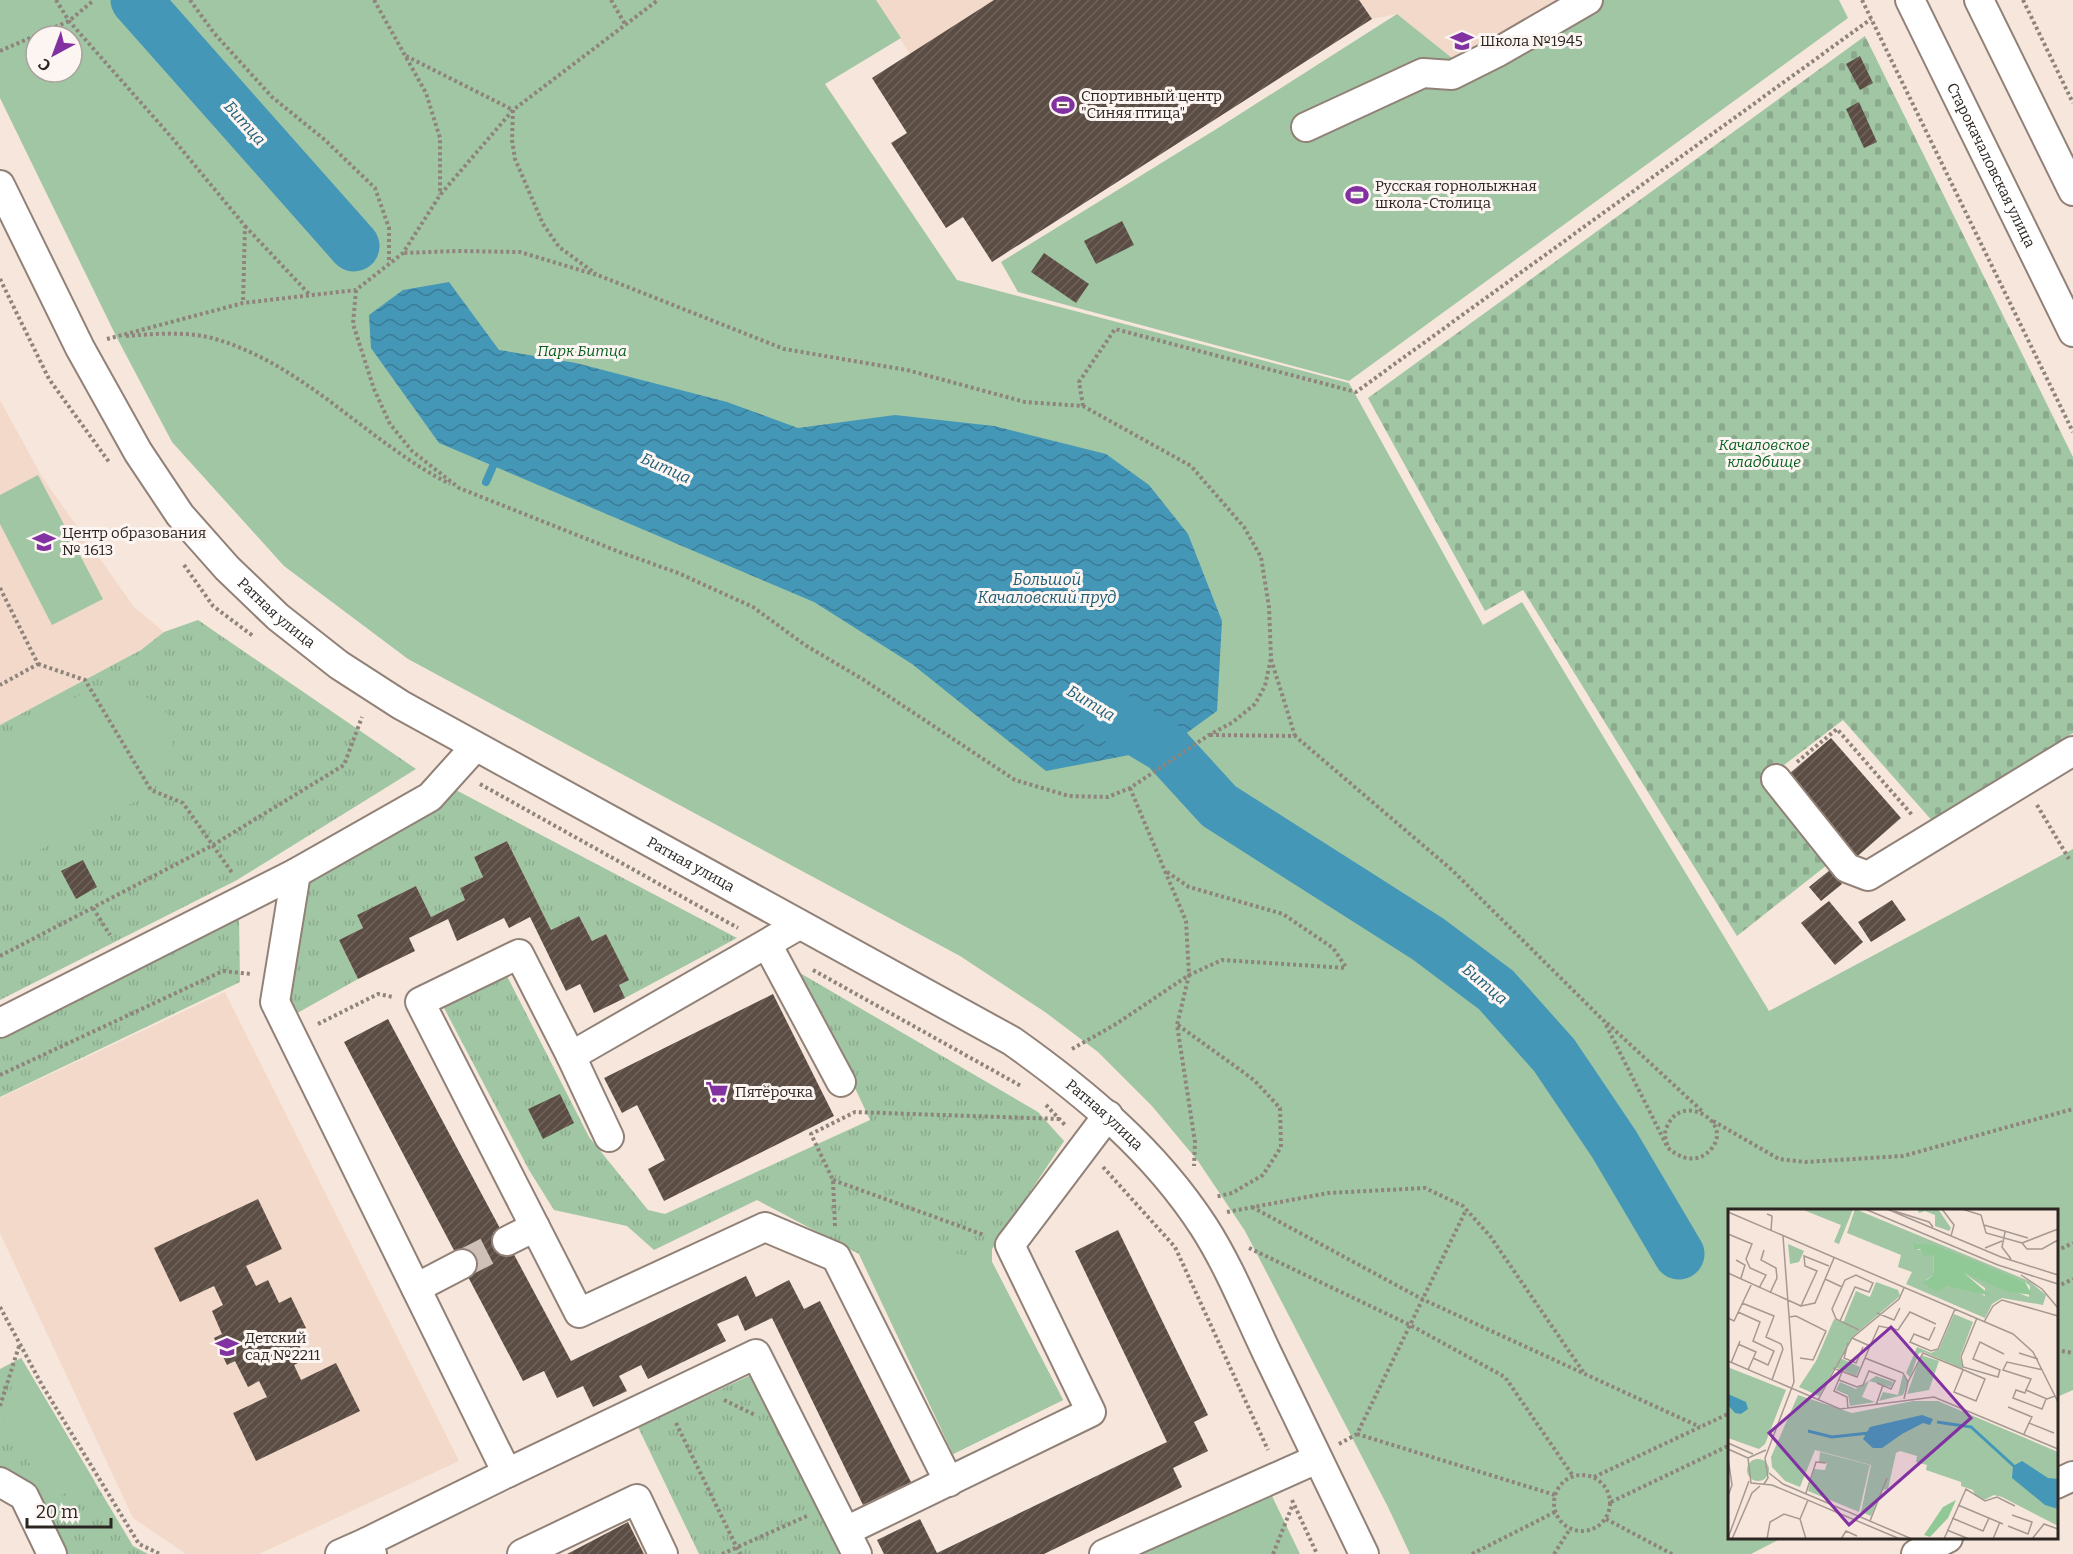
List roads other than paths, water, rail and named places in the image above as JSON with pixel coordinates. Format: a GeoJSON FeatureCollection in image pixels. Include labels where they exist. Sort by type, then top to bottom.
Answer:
{"type":"FeatureCollection","features":[{"type":"Feature","properties":{"kind":"street"},"geometry":{"type":"LineString","coordinates":[[1306,127],[1423,73],[1452,75],[1498,52],[1588,0]]}},
{"type":"Feature","properties":{"kind":"street","name":"Старокачаловская улица"},"geometry":{"type":"LineString","coordinates":[[1910,0],[2073,332]]}},
{"type":"Feature","properties":{"kind":"street"},"geometry":{"type":"LineString","coordinates":[[1979,0],[2073,191]]}},
{"type":"Feature","properties":{"kind":"street","name":"Ратная улица"},"geometry":{"type":"LineString","coordinates":[[0,185],[80,348],[138,452],[180,515],[227,568],[278,617],[339,665],[401,705],[1012,1041],[1108,1115],[1176,1189],[1204,1227],[1325,1453],[1364,1554]]}},
{"type":"Feature","properties":{"kind":"street"},"geometry":{"type":"LineString","coordinates":[[0,1023],[296,873],[430,797],[475,747]]}},
{"type":"Feature","properties":{"kind":"street"},"geometry":{"type":"LineString","coordinates":[[1776,779],[1847,868],[1868,876],[2073,751]]}},
{"type":"Feature","properties":{"kind":"street"},"geometry":{"type":"LineString","coordinates":[[296,873],[275,1002],[507,1473]]}},
{"type":"Feature","properties":{"kind":"street"},"geometry":{"type":"LineString","coordinates":[[571,1056],[799,925]]}},
{"type":"Feature","properties":{"kind":"street"},"geometry":{"type":"LineString","coordinates":[[767,944],[841,1082]]}},
{"type":"Feature","properties":{"kind":"street"},"geometry":{"type":"LineString","coordinates":[[609,1137],[519,954],[420,1002],[579,1313],[765,1227],[836,1257],[949,1482]]}},
{"type":"Feature","properties":{"kind":"street"},"geometry":{"type":"LineString","coordinates":[[340,1554],[369,1548],[507,1473],[756,1354],[851,1543],[949,1482],[1091,1412],[1010,1245],[1108,1115]]}},
{"type":"Feature","properties":{"kind":"street"},"geometry":{"type":"LineString","coordinates":[[507,1241],[535,1227]]}},
{"type":"Feature","properties":{"kind":"street"},"geometry":{"type":"LineString","coordinates":[[416,1288],[462,1264]]}},
{"type":"Feature","properties":{"kind":"street"},"geometry":{"type":"LineString","coordinates":[[1104,1554],[1325,1453]]}},
{"type":"Feature","properties":{"kind":"street"},"geometry":{"type":"LineString","coordinates":[[2058,1483],[2073,1476]]}},
{"type":"Feature","properties":{"kind":"street"},"geometry":{"type":"LineString","coordinates":[[0,1482],[24,1496],[52,1554]]}},
{"type":"Feature","properties":{"kind":"street"},"geometry":{"type":"LineString","coordinates":[[522,1554],[637,1500],[663,1554]]}},
{"type":"Feature","properties":{"kind":"street"},"geometry":{"type":"LineString","coordinates":[[1916,1554],[1946,1539]]}},
{"type":"Feature","properties":{"kind":"water","name":"Большой Качаловский пруд"},"geometry":{"type":"Polygon","coordinates":[[[449,282],[499,350],[576,363],[727,402],[798,428],[895,415],[994,426],[1106,454],[1149,485],[1188,534],[1222,621],[1217,711],[1166,748],[1046,771],[912,664],[814,602],[439,443],[371,348],[369,315],[403,290],[449,282]]]}},
{"type":"Feature","properties":{"kind":"waterway","name":"Битца"},"geometry":{"type":"LineString","coordinates":[[136,0],[354,246]]}},
{"type":"Feature","properties":{"kind":"waterway"},"geometry":{"type":"LineString","coordinates":[[486,482],[493,466]]}},
{"type":"Feature","properties":{"kind":"waterway","name":"Битца"},"geometry":{"type":"LineString","coordinates":[[1106,712],[1166,748],[1219,806],[1428,939],[1496,990],[1554,1055],[1614,1144],[1679,1254]]}},
{"type":"Feature","properties":{"kind":"tunnel"},"geometry":{"type":"LineString","coordinates":[[462,1264],[507,1241]]}},
{"type":"Feature","properties":{"kind":"place","name":"Школа №1945"},"geometry":{"type":"Point","coordinates":[1462,41]}},
{"type":"Feature","properties":{"kind":"place","name":"Спортивный центр \"Синяя птица\""},"geometry":{"type":"Point","coordinates":[1063,105]}},
{"type":"Feature","properties":{"kind":"place","name":"Русская горнолыжная школа-Столица"},"geometry":{"type":"Point","coordinates":[1357,195]}},
{"type":"Feature","properties":{"kind":"place","name":"Центр образования № 1613"},"geometry":{"type":"Point","coordinates":[44,542]}},
{"type":"Feature","properties":{"kind":"place","name":"Пятёрочка"},"geometry":{"type":"Point","coordinates":[717,1092]}},
{"type":"Feature","properties":{"kind":"place","name":"Детский сад №2211"},"geometry":{"type":"Point","coordinates":[227,1347]}},
{"type":"Feature","properties":{"kind":"park label","name":"Парк Битца"},"geometry":{"type":"Point","coordinates":[582,351]}},
{"type":"Feature","properties":{"kind":"park label","name":"Качаловское кладбище"},"geometry":{"type":"Point","coordinates":[1764,454]}}]}
